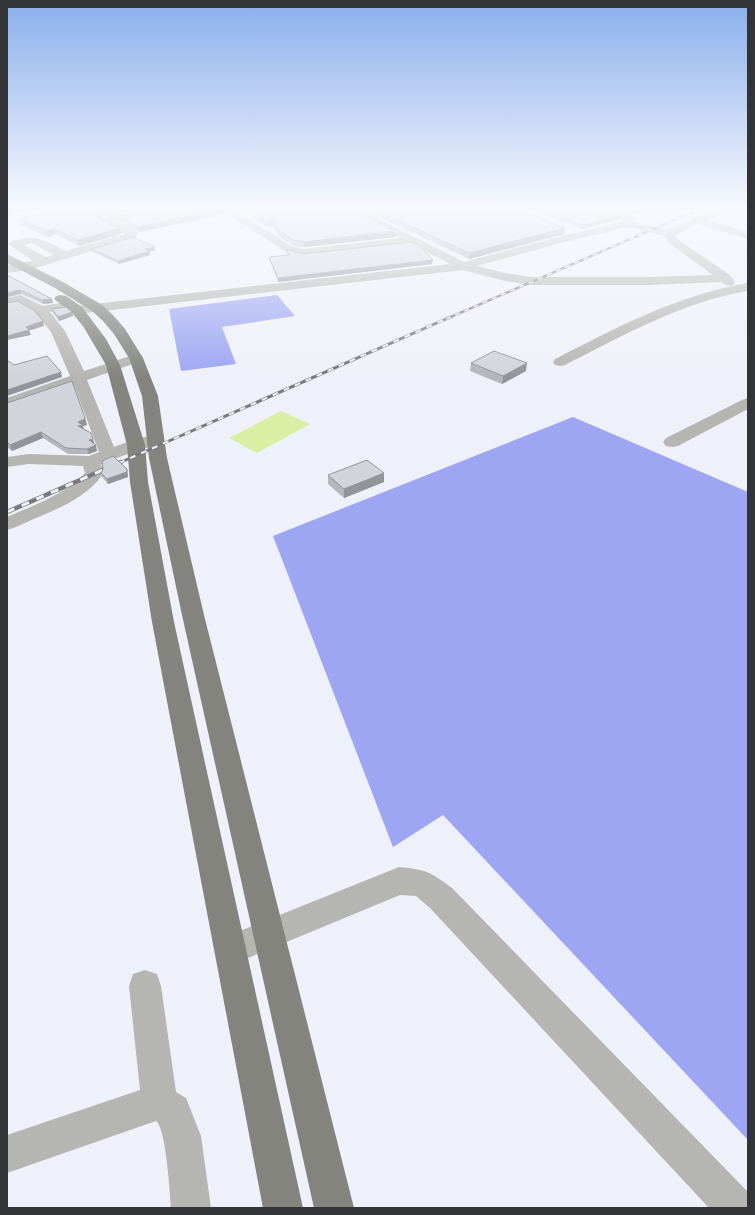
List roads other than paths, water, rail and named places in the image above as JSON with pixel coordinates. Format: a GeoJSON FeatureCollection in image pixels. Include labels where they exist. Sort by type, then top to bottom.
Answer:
{"type":"FeatureCollection","features":[{"type":"Feature","properties":{"kind":"main road"},"geometry":{"type":"LineString","coordinates":[[18,265],[45,289],[81,308],[120,332],[136,358],[150,396],[146,443],[139,482],[163,622],[283,1208]]}},
{"type":"Feature","properties":{"kind":"main road"},"geometry":{"type":"LineString","coordinates":[[81,308],[112,365],[126,406],[146,443],[193,615],[334,1208]]}},
{"type":"Feature","properties":{"kind":"street"},"geometry":{"type":"LineString","coordinates":[[7,294],[13,301],[41,310],[81,308],[468,265]]}},
{"type":"Feature","properties":{"kind":"street"},"geometry":{"type":"LineString","coordinates":[[705,265],[748,294]]}},
{"type":"Feature","properties":{"kind":"street"},"geometry":{"type":"LineString","coordinates":[[463,266],[505,277],[552,282],[648,281],[730,283],[748,287]]}},
{"type":"Feature","properties":{"kind":"street"},"geometry":{"type":"LineString","coordinates":[[560,362],[692,299],[730,283]]}},
{"type":"Feature","properties":{"kind":"street"},"geometry":{"type":"LineString","coordinates":[[41,310],[58,331],[80,377],[109,455]]}},
{"type":"Feature","properties":{"kind":"street"},"geometry":{"type":"LineString","coordinates":[[7,403],[112,365],[136,358]]}},
{"type":"Feature","properties":{"kind":"street"},"geometry":{"type":"LineString","coordinates":[[672,442],[748,404]]}},
{"type":"Feature","properties":{"kind":"street"},"geometry":{"type":"LineString","coordinates":[[7,462],[29,459],[91,461],[146,443]]}},
{"type":"Feature","properties":{"kind":"street"},"geometry":{"type":"LineString","coordinates":[[7,524],[53,502],[87,483],[94,474],[91,461]]}},
{"type":"Feature","properties":{"kind":"street"},"geometry":{"type":"LineString","coordinates":[[231,950],[269,936],[399,881],[422,883],[447,904],[736,1208]]}},
{"type":"Feature","properties":{"kind":"street"},"geometry":{"type":"LineString","coordinates":[[145,986],[159,1102]]}},
{"type":"Feature","properties":{"kind":"street"},"geometry":{"type":"LineString","coordinates":[[7,1154],[159,1102]]}},
{"type":"Feature","properties":{"kind":"street"},"geometry":{"type":"LineString","coordinates":[[159,1102],[173,1111],[182,1136],[191,1208]]}},
{"type":"Feature","properties":{"kind":"water"},"geometry":{"type":"Polygon","coordinates":[[[277,295],[295,316],[222,327],[236,364],[181,371],[169,309],[277,295]]]}},
{"type":"Feature","properties":{"kind":"water"},"geometry":{"type":"Polygon","coordinates":[[[573,417],[748,492],[748,1140],[443,815],[393,847],[273,536],[573,417]]]}},
{"type":"Feature","properties":{"kind":"railway"},"geometry":{"type":"LineString","coordinates":[[446,319],[571,265]]}},
{"type":"Feature","properties":{"kind":"railway"},"geometry":{"type":"LineString","coordinates":[[119,463],[448,318]]}},
{"type":"Feature","properties":{"kind":"railway"},"geometry":{"type":"LineString","coordinates":[[7,512],[121,462]]}}]}
